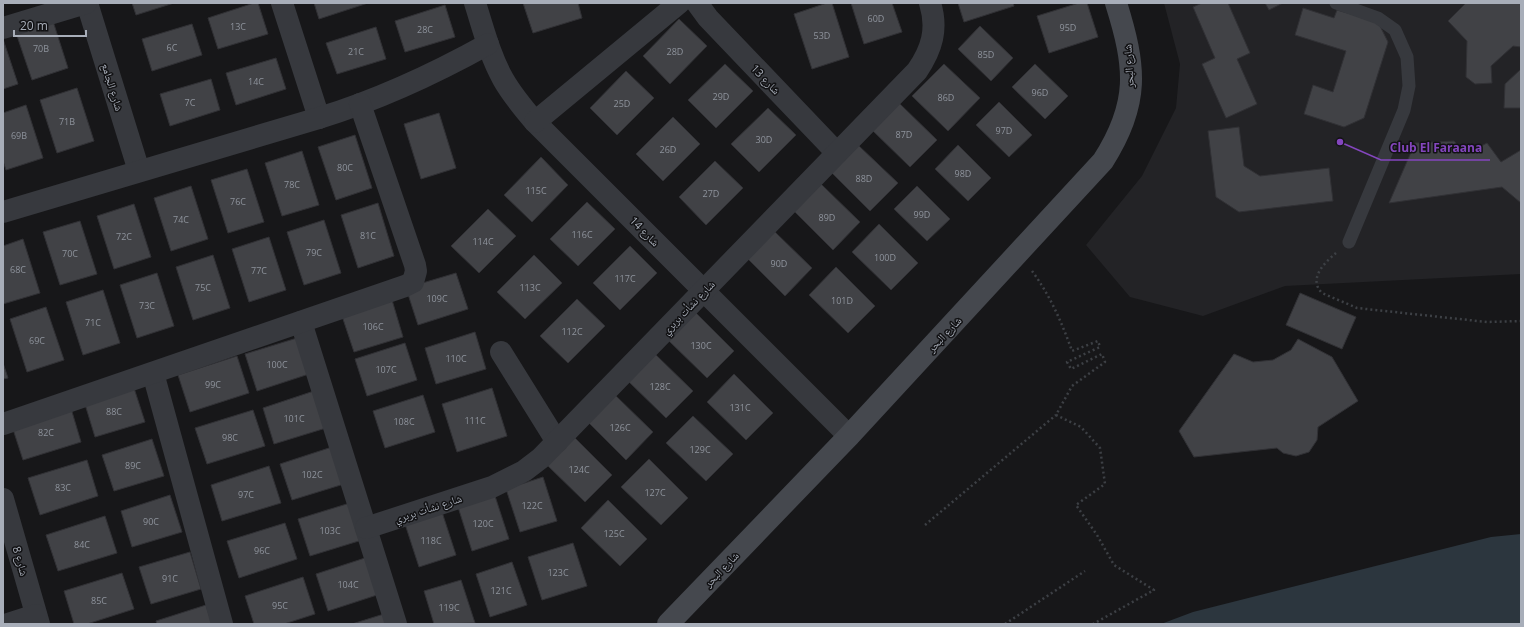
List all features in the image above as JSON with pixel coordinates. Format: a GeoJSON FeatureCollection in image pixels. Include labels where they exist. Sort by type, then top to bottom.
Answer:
{"type":"FeatureCollection","features":[{"type":"Feature","properties":{"kind":"main road","name":"شارع البحر"},"geometry":{"type":"LineString","coordinates":[[668,624],[849,436],[1103,162],[1121,128],[1129,97],[1131,72],[1126,33],[1116,3]]}},
{"type":"Feature","properties":{"kind":"street"},"geometry":{"type":"LineString","coordinates":[[3,28],[86,3]]}},
{"type":"Feature","properties":{"kind":"street","name":"شارع الجامع"},"geometry":{"type":"LineString","coordinates":[[86,3],[139,171]]}},
{"type":"Feature","properties":{"kind":"street"},"geometry":{"type":"LineString","coordinates":[[282,3],[319,118]]}},
{"type":"Feature","properties":{"kind":"street","name":"شارع 14"},"geometry":{"type":"LineString","coordinates":[[475,3],[488,44],[502,78],[517,100],[535,122],[849,436]]}},
{"type":"Feature","properties":{"kind":"street"},"geometry":{"type":"LineString","coordinates":[[535,122],[679,3]]}},
{"type":"Feature","properties":{"kind":"street","name":"شارع 13"},"geometry":{"type":"LineString","coordinates":[[698,3],[708,18],[837,153]]}},
{"type":"Feature","properties":{"kind":"street","name":"شارع نشأت بربري"},"geometry":{"type":"LineString","coordinates":[[366,528],[492,488],[509,480],[542,458],[917,71],[926,59],[931,46],[934,30],[934,15],[930,3]]}},
{"type":"Feature","properties":{"kind":"street"},"geometry":{"type":"LineString","coordinates":[[3,212],[319,118],[360,104],[409,84],[488,44]]}},
{"type":"Feature","properties":{"kind":"street"},"geometry":{"type":"LineString","coordinates":[[3,424],[409,284],[415,278],[415,265],[360,104]]}},
{"type":"Feature","properties":{"kind":"street"},"geometry":{"type":"LineString","coordinates":[[301,322],[396,624]]}},
{"type":"Feature","properties":{"kind":"street"},"geometry":{"type":"LineString","coordinates":[[501,352],[557,442]]}},
{"type":"Feature","properties":{"kind":"street"},"geometry":{"type":"LineString","coordinates":[[153,373],[222,624]]}},
{"type":"Feature","properties":{"kind":"street","name":"شارع 8"},"geometry":{"type":"LineString","coordinates":[[3,499],[38,619]]}},
{"type":"Feature","properties":{"kind":"street"},"geometry":{"type":"LineString","coordinates":[[8,624],[38,619]]}},
{"type":"Feature","properties":{"kind":"lane"},"geometry":{"type":"LineString","coordinates":[[1336,3],[1378,18],[1395,30],[1407,57],[1409,86],[1404,110],[1349,242]]}},
{"type":"Feature","properties":{"kind":"path"},"geometry":{"type":"LineString","coordinates":[[1349,242],[1321,267],[1317,280],[1318,289],[1322,293],[1357,308],[1487,322],[1521,322]]}},
{"type":"Feature","properties":{"kind":"path"},"geometry":{"type":"LineString","coordinates":[[925,525],[1056,415],[1072,386],[1105,362],[1102,354],[1071,369],[1067,362],[1100,347],[1098,341],[1072,351],[1061,321],[1039,281],[1018,254]]}},
{"type":"Feature","properties":{"kind":"path"},"geometry":{"type":"LineString","coordinates":[[1056,415],[1081,427],[1100,448],[1105,484],[1076,505],[1097,535],[1114,565],[1154,590],[1093,624]]}},
{"type":"Feature","properties":{"kind":"path"},"geometry":{"type":"LineString","coordinates":[[1005,624],[1085,571]]}},
{"type":"Feature","properties":{"kind":"shaded area"},"geometry":{"type":"Polygon","coordinates":[[[1164,3],[1521,3],[1521,274],[1285,286],[1203,316],[1130,297],[1086,245],[1142,176],[1176,108],[1180,64],[1164,3]]]}},
{"type":"Feature","properties":{"kind":"shaded area"},"geometry":{"type":"Polygon","coordinates":[[[1521,534],[1521,624],[1161,624],[1193,612],[1491,537],[1521,534]]]}},
{"type":"Feature","properties":{"kind":"building"},"geometry":{"type":"Polygon","coordinates":[[[132,3],[174,3],[136,15],[132,3]]]}},
{"type":"Feature","properties":{"kind":"building"},"geometry":{"type":"Polygon","coordinates":[[[258,3],[268,34],[218,49],[208,18],[258,3]]]}},
{"type":"Feature","properties":{"kind":"building"},"geometry":{"type":"Polygon","coordinates":[[[314,3],[368,3],[319,19],[314,3]]]}},
{"type":"Feature","properties":{"kind":"building"},"geometry":{"type":"Polygon","coordinates":[[[523,3],[578,3],[582,18],[533,33],[523,3]]]}},
{"type":"Feature","properties":{"kind":"building"},"geometry":{"type":"Polygon","coordinates":[[[827,3],[832,3],[849,57],[812,69],[794,14],[827,3]]]}},
{"type":"Feature","properties":{"kind":"building"},"geometry":{"type":"Polygon","coordinates":[[[851,3],[892,3],[902,32],[864,44],[851,3]]]}},
{"type":"Feature","properties":{"kind":"building"},"geometry":{"type":"Polygon","coordinates":[[[958,3],[1013,3],[1014,6],[964,22],[958,3]]]}},
{"type":"Feature","properties":{"kind":"building"},"geometry":{"type":"Polygon","coordinates":[[[1079,3],[1087,3],[1098,37],[1049,53],[1037,16],[1079,3]]]}},
{"type":"Feature","properties":{"kind":"building"},"geometry":{"type":"Polygon","coordinates":[[[1202,3],[1228,3],[1250,53],[1237,59],[1257,104],[1226,118],[1202,64],[1215,58],[1193,7],[1202,3]]]}},
{"type":"Feature","properties":{"kind":"building"},"geometry":{"type":"Polygon","coordinates":[[[1265,3],[1283,3],[1269,10],[1265,3]]]}},
{"type":"Feature","properties":{"kind":"building"},"geometry":{"type":"Polygon","coordinates":[[[1466,3],[1521,3],[1521,47],[1513,46],[1491,66],[1492,83],[1475,84],[1466,77],[1467,41],[1448,21],[1466,3]]]}},
{"type":"Feature","properties":{"kind":"building"},"geometry":{"type":"Polygon","coordinates":[[[445,5],[455,37],[405,52],[395,21],[445,5]]]}},
{"type":"Feature","properties":{"kind":"building"},"geometry":{"type":"Polygon","coordinates":[[[1303,8],[1334,18],[1337,10],[1378,22],[1388,42],[1364,118],[1344,127],[1304,114],[1313,85],[1333,92],[1346,51],[1295,35],[1303,8]]]}},
{"type":"Feature","properties":{"kind":"building"},"geometry":{"type":"Polygon","coordinates":[[[51,15],[68,68],[32,80],[14,27],[51,15]]]}},
{"type":"Feature","properties":{"kind":"building"},"geometry":{"type":"Polygon","coordinates":[[[679,19],[707,46],[670,84],[643,56],[679,19]]]}},
{"type":"Feature","properties":{"kind":"building"},"geometry":{"type":"Polygon","coordinates":[[[192,24],[202,55],[152,71],[142,39],[192,24]]]}},
{"type":"Feature","properties":{"kind":"building"},"geometry":{"type":"Polygon","coordinates":[[[980,26],[1013,58],[991,81],[958,49],[980,26]]]}},
{"type":"Feature","properties":{"kind":"building"},"geometry":{"type":"Polygon","coordinates":[[[376,27],[386,59],[337,74],[326,43],[376,27]]]}},
{"type":"Feature","properties":{"kind":"building"},"geometry":{"type":"Polygon","coordinates":[[[3,39],[18,84],[3,89],[3,39]]]}},
{"type":"Feature","properties":{"kind":"building"},"geometry":{"type":"Polygon","coordinates":[[[276,58],[286,89],[236,105],[226,73],[276,58]]]}},
{"type":"Feature","properties":{"kind":"building"},"geometry":{"type":"Polygon","coordinates":[[[725,64],[753,91],[716,128],[688,100],[725,64]]]}},
{"type":"Feature","properties":{"kind":"building"},"geometry":{"type":"Polygon","coordinates":[[[944,64],[980,98],[948,131],[912,96],[944,64]]]}},
{"type":"Feature","properties":{"kind":"building"},"geometry":{"type":"Polygon","coordinates":[[[1035,64],[1068,96],[1045,119],[1012,87],[1035,64]]]}},
{"type":"Feature","properties":{"kind":"building"},"geometry":{"type":"Polygon","coordinates":[[[1521,69],[1521,108],[1504,108],[1505,84],[1521,69]]]}},
{"type":"Feature","properties":{"kind":"building"},"geometry":{"type":"Polygon","coordinates":[[[626,71],[654,98],[617,135],[590,108],[626,71]]]}},
{"type":"Feature","properties":{"kind":"building"},"geometry":{"type":"Polygon","coordinates":[[[211,79],[220,110],[170,126],[160,94],[211,79]]]}},
{"type":"Feature","properties":{"kind":"building"},"geometry":{"type":"Polygon","coordinates":[[[77,88],[94,141],[57,153],[40,100],[77,88]]]}},
{"type":"Feature","properties":{"kind":"building"},"geometry":{"type":"Polygon","coordinates":[[[898,102],[937,140],[910,167],[871,129],[898,102]]]}},
{"type":"Feature","properties":{"kind":"building"},"geometry":{"type":"Polygon","coordinates":[[[999,102],[1032,135],[1009,157],[976,125],[999,102]]]}},
{"type":"Feature","properties":{"kind":"building"},"geometry":{"type":"Polygon","coordinates":[[[26,105],[43,158],[6,170],[3,161],[3,113],[26,105]]]}},
{"type":"Feature","properties":{"kind":"building"},"geometry":{"type":"Polygon","coordinates":[[[768,108],[796,135],[759,172],[731,144],[768,108]]]}},
{"type":"Feature","properties":{"kind":"building"},"geometry":{"type":"Polygon","coordinates":[[[439,113],[456,168],[421,179],[404,124],[439,113]]]}},
{"type":"Feature","properties":{"kind":"building"},"geometry":{"type":"Polygon","coordinates":[[[673,117],[700,144],[663,181],[636,154],[673,117]]]}},
{"type":"Feature","properties":{"kind":"building"},"geometry":{"type":"Polygon","coordinates":[[[1239,127],[1244,166],[1260,176],[1329,168],[1333,201],[1239,212],[1216,197],[1208,131],[1239,127]]]}},
{"type":"Feature","properties":{"kind":"building"},"geometry":{"type":"Polygon","coordinates":[[[355,135],[372,188],[336,200],[318,147],[355,135]]]}},
{"type":"Feature","properties":{"kind":"building"},"geometry":{"type":"Polygon","coordinates":[[[1454,141],[1466,154],[1487,143],[1501,162],[1521,150],[1521,203],[1502,187],[1389,203],[1415,143],[1454,141]]]}},
{"type":"Feature","properties":{"kind":"building"},"geometry":{"type":"Polygon","coordinates":[[[858,145],[898,183],[870,211],[831,172],[858,145]]]}},
{"type":"Feature","properties":{"kind":"building"},"geometry":{"type":"Polygon","coordinates":[[[958,145],[991,178],[968,201],[935,169],[958,145]]]}},
{"type":"Feature","properties":{"kind":"building"},"geometry":{"type":"Polygon","coordinates":[[[302,151],[319,205],[282,216],[265,163],[302,151]]]}},
{"type":"Feature","properties":{"kind":"building"},"geometry":{"type":"Polygon","coordinates":[[[541,157],[568,185],[532,222],[504,195],[541,157]]]}},
{"type":"Feature","properties":{"kind":"building"},"geometry":{"type":"Polygon","coordinates":[[[715,161],[743,188],[706,225],[679,197],[715,161]]]}},
{"type":"Feature","properties":{"kind":"building"},"geometry":{"type":"Polygon","coordinates":[[[247,169],[264,222],[228,233],[211,180],[247,169]]]}},
{"type":"Feature","properties":{"kind":"building"},"geometry":{"type":"Polygon","coordinates":[[[821,184],[860,222],[833,250],[794,211],[821,184]]]}},
{"type":"Feature","properties":{"kind":"building"},"geometry":{"type":"Polygon","coordinates":[[[191,186],[208,239],[171,251],[154,198],[191,186]]]}},
{"type":"Feature","properties":{"kind":"building"},"geometry":{"type":"Polygon","coordinates":[[[917,186],[950,219],[927,241],[894,209],[917,186]]]}},
{"type":"Feature","properties":{"kind":"building"},"geometry":{"type":"Polygon","coordinates":[[[587,202],[615,229],[578,266],[550,239],[587,202]]]}},
{"type":"Feature","properties":{"kind":"building"},"geometry":{"type":"Polygon","coordinates":[[[378,203],[394,256],[358,268],[341,215],[378,203]]]}},
{"type":"Feature","properties":{"kind":"building"},"geometry":{"type":"Polygon","coordinates":[[[134,204],[151,257],[114,269],[97,216],[134,204]]]}},
{"type":"Feature","properties":{"kind":"building"},"geometry":{"type":"Polygon","coordinates":[[[488,209],[516,236],[479,273],[451,246],[488,209]]]}},
{"type":"Feature","properties":{"kind":"building"},"geometry":{"type":"Polygon","coordinates":[[[324,220],[341,273],[304,285],[287,232],[324,220]]]}},
{"type":"Feature","properties":{"kind":"building"},"geometry":{"type":"Polygon","coordinates":[[[80,221],[97,274],[60,285],[43,232],[80,221]]]}},
{"type":"Feature","properties":{"kind":"building"},"geometry":{"type":"Polygon","coordinates":[[[879,224],[918,263],[891,290],[852,252],[879,224]]]}},
{"type":"Feature","properties":{"kind":"building"},"geometry":{"type":"Polygon","coordinates":[[[773,230],[812,268],[785,296],[746,257],[773,230]]]}},
{"type":"Feature","properties":{"kind":"building"},"geometry":{"type":"Polygon","coordinates":[[[269,237],[286,290],[249,302],[232,249],[269,237]]]}},
{"type":"Feature","properties":{"kind":"building"},"geometry":{"type":"Polygon","coordinates":[[[23,239],[40,293],[3,304],[3,246],[23,239]]]}},
{"type":"Feature","properties":{"kind":"building"},"geometry":{"type":"Polygon","coordinates":[[[630,246],[657,273],[620,310],[593,283],[630,246]]]}},
{"type":"Feature","properties":{"kind":"building"},"geometry":{"type":"Polygon","coordinates":[[[213,255],[230,308],[193,320],[176,267],[213,255]]]}},
{"type":"Feature","properties":{"kind":"building"},"geometry":{"type":"Polygon","coordinates":[[[534,255],[562,283],[525,319],[497,292],[534,255]]]}},
{"type":"Feature","properties":{"kind":"building"},"geometry":{"type":"Polygon","coordinates":[[[836,267],[875,306],[848,333],[809,295],[836,267]]]}},
{"type":"Feature","properties":{"kind":"building"},"geometry":{"type":"Polygon","coordinates":[[[157,273],[174,326],[137,338],[120,285],[157,273]]]}},
{"type":"Feature","properties":{"kind":"building"},"geometry":{"type":"Polygon","coordinates":[[[456,273],[468,309],[418,325],[406,288],[456,273]]]}},
{"type":"Feature","properties":{"kind":"building"},"geometry":{"type":"Polygon","coordinates":[[[103,290],[120,343],[83,355],[66,302],[103,290]]]}},
{"type":"Feature","properties":{"kind":"building"},"geometry":{"type":"Polygon","coordinates":[[[1300,293],[1356,317],[1342,349],[1286,325],[1300,293]]]}},
{"type":"Feature","properties":{"kind":"building"},"geometry":{"type":"Polygon","coordinates":[[[577,299],[605,326],[568,363],[540,336],[577,299]]]}},
{"type":"Feature","properties":{"kind":"building"},"geometry":{"type":"Polygon","coordinates":[[[392,300],[403,337],[354,352],[342,316],[392,300]]]}},
{"type":"Feature","properties":{"kind":"building"},"geometry":{"type":"Polygon","coordinates":[[[46,307],[64,360],[27,372],[10,319],[46,307]]]}},
{"type":"Feature","properties":{"kind":"building"},"geometry":{"type":"Polygon","coordinates":[[[695,312],[734,351],[707,378],[668,340],[695,312]]]}},
{"type":"Feature","properties":{"kind":"building"},"geometry":{"type":"Polygon","coordinates":[[[475,332],[486,369],[436,384],[425,348],[475,332]]]}},
{"type":"Feature","properties":{"kind":"building"},"geometry":{"type":"Polygon","coordinates":[[[297,338],[309,374],[257,391],[245,354],[297,338]]]}},
{"type":"Feature","properties":{"kind":"building"},"geometry":{"type":"Polygon","coordinates":[[[1298,339],[1332,357],[1358,401],[1318,427],[1317,440],[1309,452],[1296,456],[1283,453],[1277,448],[1194,457],[1179,431],[1234,354],[1253,362],[1273,360],[1291,350],[1298,339]]]}},
{"type":"Feature","properties":{"kind":"building"},"geometry":{"type":"Polygon","coordinates":[[[405,343],[417,380],[367,396],[355,359],[405,343]]]}},
{"type":"Feature","properties":{"kind":"building"},"geometry":{"type":"Polygon","coordinates":[[[654,353],[693,391],[666,418],[627,380],[654,353]]]}},
{"type":"Feature","properties":{"kind":"building"},"geometry":{"type":"Polygon","coordinates":[[[237,356],[249,393],[190,412],[178,375],[237,356]]]}},
{"type":"Feature","properties":{"kind":"building"},"geometry":{"type":"Polygon","coordinates":[[[3,363],[8,378],[3,379],[3,363]]]}},
{"type":"Feature","properties":{"kind":"building"},"geometry":{"type":"Polygon","coordinates":[[[734,374],[773,413],[746,440],[707,402],[734,374]]]}},
{"type":"Feature","properties":{"kind":"building"},"geometry":{"type":"Polygon","coordinates":[[[133,385],[145,422],[95,437],[84,401],[133,385]]]}},
{"type":"Feature","properties":{"kind":"building"},"geometry":{"type":"Polygon","coordinates":[[[492,388],[507,436],[457,452],[442,404],[492,388]]]}},
{"type":"Feature","properties":{"kind":"building"},"geometry":{"type":"Polygon","coordinates":[[[314,391],[326,428],[274,444],[263,408],[314,391]]]}},
{"type":"Feature","properties":{"kind":"building"},"geometry":{"type":"Polygon","coordinates":[[[614,394],[653,432],[626,460],[587,421],[614,394]]]}},
{"type":"Feature","properties":{"kind":"building"},"geometry":{"type":"Polygon","coordinates":[[[423,395],[435,432],[385,448],[373,411],[423,395]]]}},
{"type":"Feature","properties":{"kind":"building"},"geometry":{"type":"Polygon","coordinates":[[[70,405],[81,442],[23,460],[11,423],[70,405]]]}},
{"type":"Feature","properties":{"kind":"building"},"geometry":{"type":"Polygon","coordinates":[[[253,410],[265,446],[207,464],[195,428],[253,410]]]}},
{"type":"Feature","properties":{"kind":"building"},"geometry":{"type":"Polygon","coordinates":[[[693,416],[733,454],[706,481],[666,443],[693,416]]]}},
{"type":"Feature","properties":{"kind":"building"},"geometry":{"type":"Polygon","coordinates":[[[573,436],[612,475],[585,502],[546,464],[573,436]]]}},
{"type":"Feature","properties":{"kind":"building"},"geometry":{"type":"Polygon","coordinates":[[[152,439],[164,476],[114,491],[102,455],[152,439]]]}},
{"type":"Feature","properties":{"kind":"building"},"geometry":{"type":"Polygon","coordinates":[[[332,447],[344,484],[292,500],[280,464],[332,447]]]}},
{"type":"Feature","properties":{"kind":"building"},"geometry":{"type":"Polygon","coordinates":[[[649,459],[688,498],[661,525],[621,487],[649,459]]]}},
{"type":"Feature","properties":{"kind":"building"},"geometry":{"type":"Polygon","coordinates":[[[87,460],[98,496],[40,515],[28,478],[87,460]]]}},
{"type":"Feature","properties":{"kind":"building"},"geometry":{"type":"Polygon","coordinates":[[[269,466],[281,503],[222,521],[211,485],[269,466]]]}},
{"type":"Feature","properties":{"kind":"building"},"geometry":{"type":"Polygon","coordinates":[[[543,477],[557,521],[520,532],[506,489],[543,477]]]}},
{"type":"Feature","properties":{"kind":"building"},"geometry":{"type":"Polygon","coordinates":[[[170,495],[182,532],[132,547],[121,511],[170,495]]]}},
{"type":"Feature","properties":{"kind":"building"},"geometry":{"type":"Polygon","coordinates":[[[495,496],[509,539],[472,551],[458,507],[495,496]]]}},
{"type":"Feature","properties":{"kind":"building"},"geometry":{"type":"Polygon","coordinates":[[[608,500],[647,539],[620,566],[581,528],[608,500]]]}},
{"type":"Feature","properties":{"kind":"building"},"geometry":{"type":"Polygon","coordinates":[[[350,503],[362,540],[310,556],[298,519],[350,503]]]}},
{"type":"Feature","properties":{"kind":"building"},"geometry":{"type":"Polygon","coordinates":[[[442,512],[456,555],[419,567],[405,524],[442,512]]]}},
{"type":"Feature","properties":{"kind":"building"},"geometry":{"type":"Polygon","coordinates":[[[105,516],[117,553],[58,571],[46,535],[105,516]]]}},
{"type":"Feature","properties":{"kind":"building"},"geometry":{"type":"Polygon","coordinates":[[[285,523],[297,559],[239,578],[227,541],[285,523]]]}},
{"type":"Feature","properties":{"kind":"building"},"geometry":{"type":"Polygon","coordinates":[[[573,543],[587,586],[542,600],[528,557],[573,543]]]}},
{"type":"Feature","properties":{"kind":"building"},"geometry":{"type":"Polygon","coordinates":[[[190,552],[201,589],[151,604],[139,567],[190,552]]]}},
{"type":"Feature","properties":{"kind":"building"},"geometry":{"type":"Polygon","coordinates":[[[368,557],[380,594],[328,611],[316,574],[368,557]]]}},
{"type":"Feature","properties":{"kind":"building"},"geometry":{"type":"Polygon","coordinates":[[[512,562],[527,605],[490,617],[476,574],[512,562]]]}},
{"type":"Feature","properties":{"kind":"building"},"geometry":{"type":"Polygon","coordinates":[[[122,573],[134,609],[87,624],[74,624],[64,591],[122,573]]]}},
{"type":"Feature","properties":{"kind":"building"},"geometry":{"type":"Polygon","coordinates":[[[303,577],[315,614],[284,624],[254,624],[245,596],[303,577]]]}},
{"type":"Feature","properties":{"kind":"building"},"geometry":{"type":"Polygon","coordinates":[[[461,580],[475,623],[434,624],[424,591],[461,580]]]}},
{"type":"Feature","properties":{"kind":"building"},"geometry":{"type":"Polygon","coordinates":[[[206,605],[212,624],[157,624],[156,621],[206,605]]]}},
{"type":"Feature","properties":{"kind":"building"},"geometry":{"type":"Polygon","coordinates":[[[384,614],[387,624],[352,624],[384,614]]]}},
{"type":"Feature","properties":{"kind":"place","name":"Club El Faraana"},"geometry":{"type":"Point","coordinates":[1340,142]}}]}
